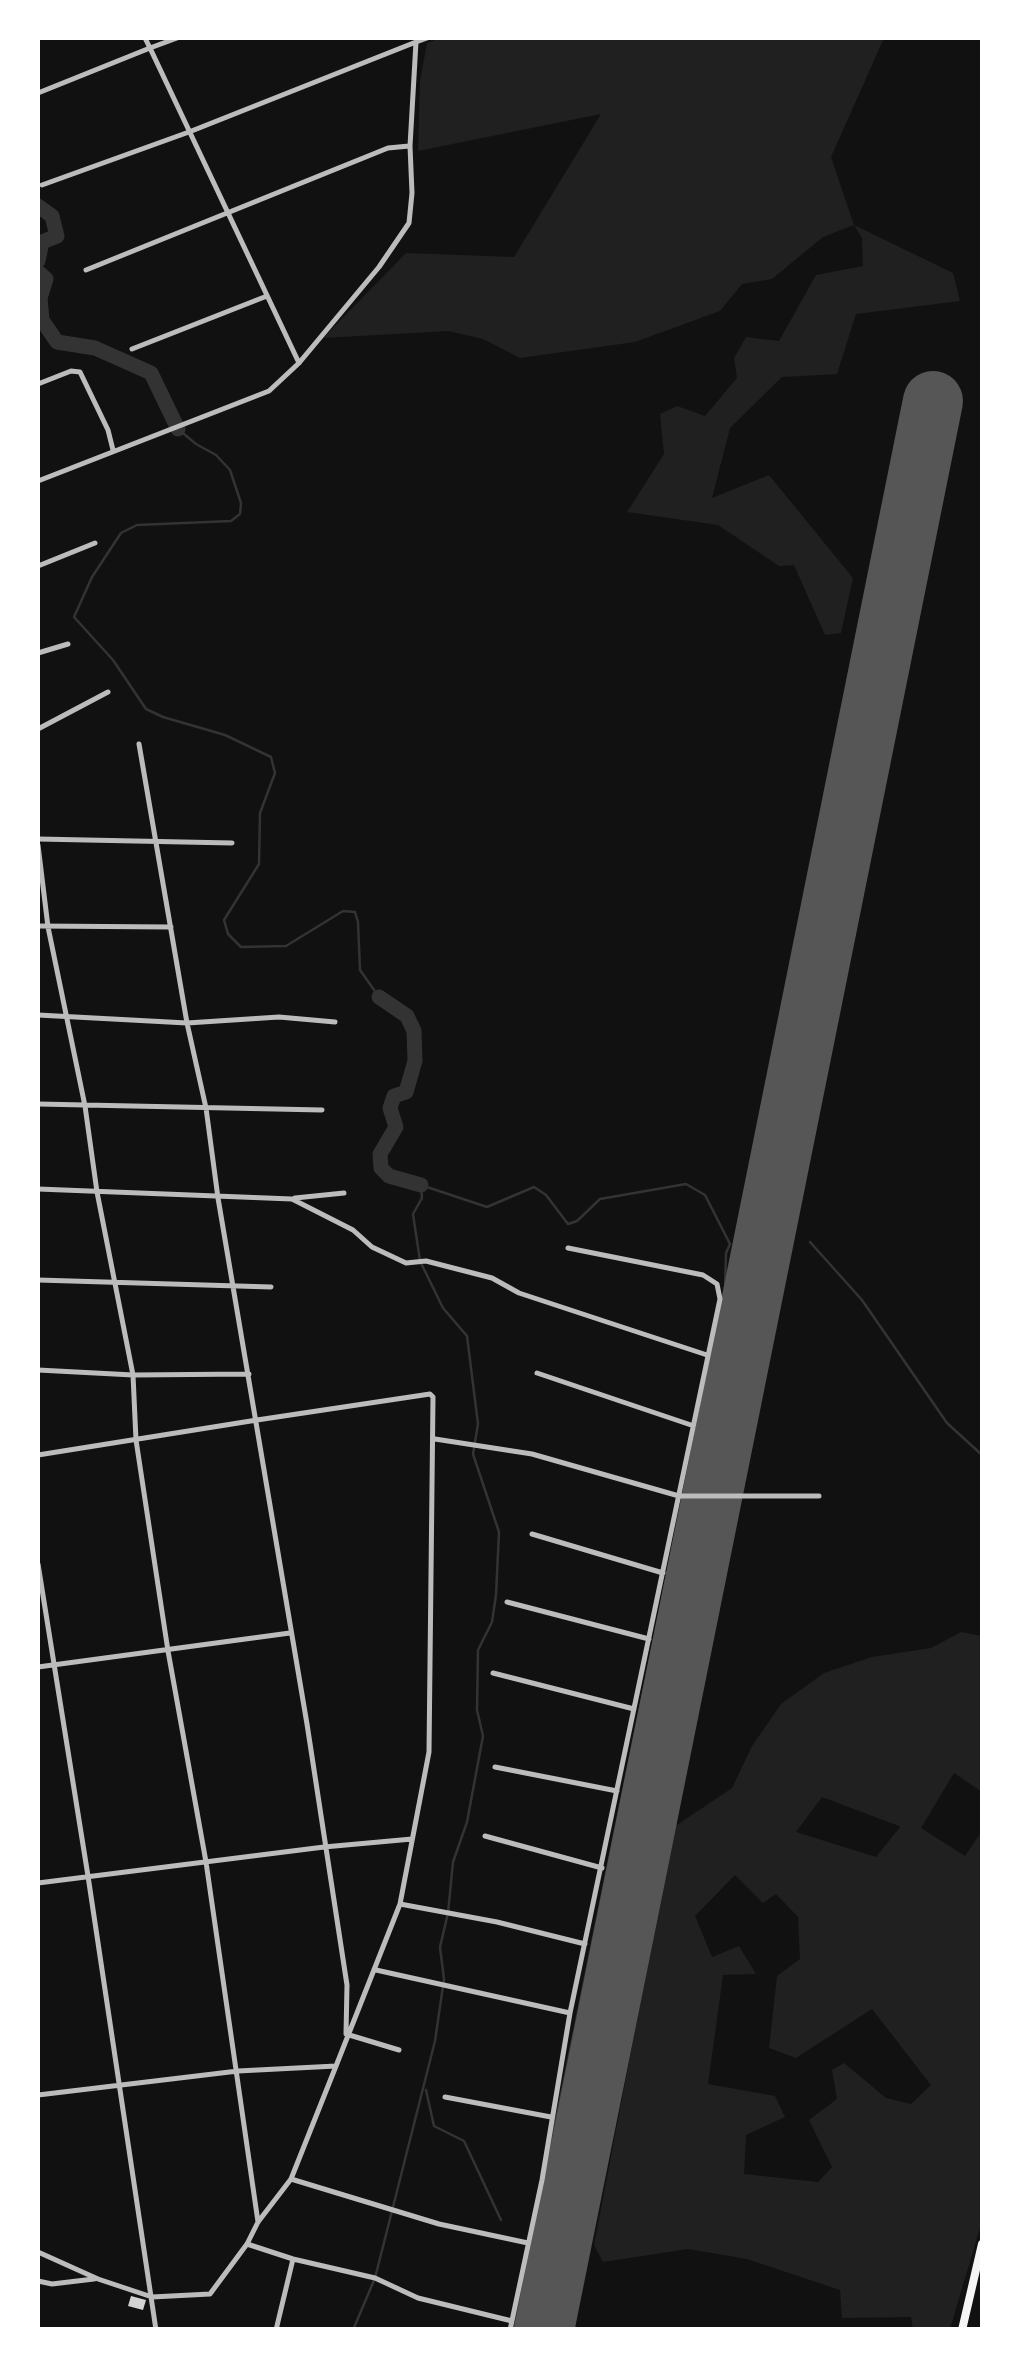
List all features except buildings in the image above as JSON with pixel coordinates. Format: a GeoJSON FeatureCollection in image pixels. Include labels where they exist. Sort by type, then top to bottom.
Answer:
{"type":"FeatureCollection","features":[{"type":"Feature","properties":{"kind":"highway"},"geometry":{"type":"LineString","coordinates":[[962,2330],[982,2244]]}},
{"type":"Feature","properties":{"kind":"street"},"geometry":{"type":"LineString","coordinates":[[145,38],[299,363]]}},
{"type":"Feature","properties":{"kind":"street"},"geometry":{"type":"LineString","coordinates":[[38,92],[177,38]]}},
{"type":"Feature","properties":{"kind":"street"},"geometry":{"type":"LineString","coordinates":[[42,185],[427,38]]}},
{"type":"Feature","properties":{"kind":"street"},"geometry":{"type":"LineString","coordinates":[[38,481],[269,390],[299,363],[379,268],[409,223],[416,42]]}},
{"type":"Feature","properties":{"kind":"street"},"geometry":{"type":"LineString","coordinates":[[86,270],[388,148],[410,146]]}},
{"type":"Feature","properties":{"kind":"street"},"geometry":{"type":"LineString","coordinates":[[132,349],[267,296]]}},
{"type":"Feature","properties":{"kind":"street"},"geometry":{"type":"LineString","coordinates":[[38,384],[71,371],[80,372],[108,430],[112,450]]}},
{"type":"Feature","properties":{"kind":"street"},"geometry":{"type":"LineString","coordinates":[[38,566],[95,542]]}},
{"type":"Feature","properties":{"kind":"street"},"geometry":{"type":"LineString","coordinates":[[38,652],[68,644]]}},
{"type":"Feature","properties":{"kind":"street"},"geometry":{"type":"LineString","coordinates":[[38,729],[108,692]]}},
{"type":"Feature","properties":{"kind":"street"},"geometry":{"type":"LineString","coordinates":[[139,744],[250,1374],[347,1985],[346,2034]]}},
{"type":"Feature","properties":{"kind":"street"},"geometry":{"type":"LineString","coordinates":[[232,843],[38,842],[48,927],[85,1106],[96,1192],[132,1375],[136,1440],[206,1862],[258,2222]]}},
{"type":"Feature","properties":{"kind":"street"},"geometry":{"type":"LineString","coordinates":[[38,926],[171,927]]}},
{"type":"Feature","properties":{"kind":"street"},"geometry":{"type":"LineString","coordinates":[[38,1015],[187,1023],[279,1018],[335,1022]]}},
{"type":"Feature","properties":{"kind":"street"},"geometry":{"type":"LineString","coordinates":[[38,1104],[322,1110]]}},
{"type":"Feature","properties":{"kind":"street"},"geometry":{"type":"LineString","coordinates":[[38,1189],[218,1198],[292,1199],[344,1194]]}},
{"type":"Feature","properties":{"kind":"street"},"geometry":{"type":"LineString","coordinates":[[292,1199],[353,1230],[372,1248],[406,1263],[426,1261],[492,1278],[519,1292],[707,1355]]}},
{"type":"Feature","properties":{"kind":"street"},"geometry":{"type":"LineString","coordinates":[[248,2244],[375,2278],[418,2298],[511,2326],[570,2013],[720,1299],[717,1284],[710,1278],[568,1248]]}},
{"type":"Feature","properties":{"kind":"street"},"geometry":{"type":"LineString","coordinates":[[38,1280],[270,1288]]}},
{"type":"Feature","properties":{"kind":"street"},"geometry":{"type":"LineString","coordinates":[[38,1370],[132,1375],[250,1374]]}},
{"type":"Feature","properties":{"kind":"street"},"geometry":{"type":"LineString","coordinates":[[537,1374],[692,1426]]}},
{"type":"Feature","properties":{"kind":"street"},"geometry":{"type":"LineString","coordinates":[[38,1455],[430,1394],[433,1397],[429,1752],[400,1904],[292,2180],[258,2222],[248,2244],[210,2294],[152,2297],[98,2279],[38,2252]]}},
{"type":"Feature","properties":{"kind":"street"},"geometry":{"type":"LineString","coordinates":[[434,1439],[532,1454],[678,1496],[819,1496]]}},
{"type":"Feature","properties":{"kind":"street"},"geometry":{"type":"LineString","coordinates":[[532,1534],[663,1573]]}},
{"type":"Feature","properties":{"kind":"street"},"geometry":{"type":"LineString","coordinates":[[38,1564],[156,2330]]}},
{"type":"Feature","properties":{"kind":"street"},"geometry":{"type":"LineString","coordinates":[[508,1602],[650,1639]]}},
{"type":"Feature","properties":{"kind":"street"},"geometry":{"type":"LineString","coordinates":[[38,1667],[290,1633]]}},
{"type":"Feature","properties":{"kind":"street"},"geometry":{"type":"LineString","coordinates":[[493,1673],[634,1709]]}},
{"type":"Feature","properties":{"kind":"street"},"geometry":{"type":"LineString","coordinates":[[495,1767],[617,1791]]}},
{"type":"Feature","properties":{"kind":"street"},"geometry":{"type":"LineString","coordinates":[[486,1836],[602,1868]]}},
{"type":"Feature","properties":{"kind":"street"},"geometry":{"type":"LineString","coordinates":[[38,1883],[324,1846],[413,1839]]}},
{"type":"Feature","properties":{"kind":"street"},"geometry":{"type":"LineString","coordinates":[[400,1904],[585,1944]]}},
{"type":"Feature","properties":{"kind":"street"},"geometry":{"type":"LineString","coordinates":[[376,1970],[570,2013]]}},
{"type":"Feature","properties":{"kind":"street"},"geometry":{"type":"LineString","coordinates":[[346,2034],[399,2050]]}},
{"type":"Feature","properties":{"kind":"street"},"geometry":{"type":"LineString","coordinates":[[38,2094],[238,2072],[336,2066]]}},
{"type":"Feature","properties":{"kind":"street"},"geometry":{"type":"LineString","coordinates":[[445,2097],[551,2116]]}},
{"type":"Feature","properties":{"kind":"street"},"geometry":{"type":"LineString","coordinates":[[292,2180],[439,2224],[528,2243]]}},
{"type":"Feature","properties":{"kind":"street"},"geometry":{"type":"LineString","coordinates":[[276,2330],[293,2259]]}},
{"type":"Feature","properties":{"kind":"street"},"geometry":{"type":"LineString","coordinates":[[38,2282],[98,2279]]}},
{"type":"Feature","properties":{"kind":"shaded area"},"geometry":{"type":"Polygon","coordinates":[[[440,38],[884,38],[831,157],[854,225],[823,237],[772,279],[742,284],[720,311],[635,342],[520,358],[483,339],[448,331],[323,338],[406,253],[514,257],[601,114],[418,151],[420,81],[427,43],[440,38]]]}},
{"type":"Feature","properties":{"kind":"shaded area"},"geometry":{"type":"Polygon","coordinates":[[[854,225],[953,273],[960,301],[856,314],[837,374],[782,377],[730,428],[712,498],[769,475],[853,578],[841,633],[825,635],[794,565],[779,566],[718,525],[627,512],[664,454],[660,414],[677,406],[705,416],[737,378],[734,358],[746,337],[779,341],[816,275],[863,266],[862,238],[854,225]]]}},
{"type":"Feature","properties":{"kind":"shaded area"},"geometry":{"type":"Polygon","coordinates":[[[961,1632],[982,1636],[982,1792],[954,1773],[921,1828],[965,1856],[982,1831],[982,2221],[950,2329],[913,2329],[911,2317],[842,2318],[840,2290],[747,2259],[688,2249],[603,2262],[594,2245],[674,1827],[732,1788],[752,1746],[781,1704],[824,1673],[872,1657],[931,1648],[961,1632]],[[822,1797],[796,1832],[876,1857],[900,1827],[899,1826],[822,1797]],[[735,1875],[695,1916],[712,1957],[739,1946],[756,1974],[723,1975],[708,2084],[775,2096],[785,2117],[746,2135],[744,2174],[818,2182],[832,2167],[809,2120],[837,2099],[832,2070],[844,2063],[886,2098],[911,2104],[931,2085],[872,2009],[796,2058],[769,2048],[777,1976],[800,1959],[798,1917],[776,1894],[763,1903],[735,1875]]]}},
{"type":"Feature","properties":{"kind":"waterway"},"geometry":{"type":"LineString","coordinates":[[38,206],[52,216],[57,236],[42,242],[38,261]]}},
{"type":"Feature","properties":{"kind":"waterway"},"geometry":{"type":"LineString","coordinates":[[38,272],[46,279],[40,298],[42,320],[57,342],[95,348],[151,373],[178,429]]}},
{"type":"Feature","properties":{"kind":"waterway"},"geometry":{"type":"LineString","coordinates":[[178,429],[216,455],[230,470],[241,503],[240,514],[231,521],[137,525],[121,533],[92,577],[74,617],[113,660],[146,709],[225,735],[271,757],[275,773],[260,813],[259,864],[224,920],[228,934],[241,947],[286,946],[343,911],[355,912],[360,970],[379,997]]}},
{"type":"Feature","properties":{"kind":"waterway"},"geometry":{"type":"LineString","coordinates":[[379,997],[407,1016],[414,1031],[415,1061],[406,1092],[394,1096],[390,1108],[396,1127],[380,1154],[381,1168],[389,1176],[421,1185]]}},
{"type":"Feature","properties":{"kind":"waterway"},"geometry":{"type":"LineString","coordinates":[[353,2330],[375,2278],[435,2041],[444,1979],[440,1947],[453,1862],[467,1822],[483,1736],[477,1710],[478,1650],[492,1622],[496,1595],[499,1532],[473,1454],[478,1424],[467,1336],[443,1308],[420,1261],[413,1214],[422,1198],[421,1185],[487,1207],[534,1187],[546,1195],[568,1224],[577,1221],[600,1199],[686,1184],[705,1195],[730,1244],[726,1253],[725,1291],[546,2169]]}},
{"type":"Feature","properties":{"kind":"waterway"},"geometry":{"type":"LineString","coordinates":[[810,1242],[862,1300],[947,1423],[982,1455]]}},
{"type":"Feature","properties":{"kind":"waterway"},"geometry":{"type":"LineString","coordinates":[[426,2090],[434,2126],[464,2141],[501,2220]]}},
{"type":"Feature","properties":{"kind":"waterway"},"geometry":{"type":"LineString","coordinates":[[514,2330],[538,2211]]}},
{"type":"Feature","properties":{"kind":"runway"},"geometry":{"type":"LineString","coordinates":[[544,2330],[933,401]]}}]}
